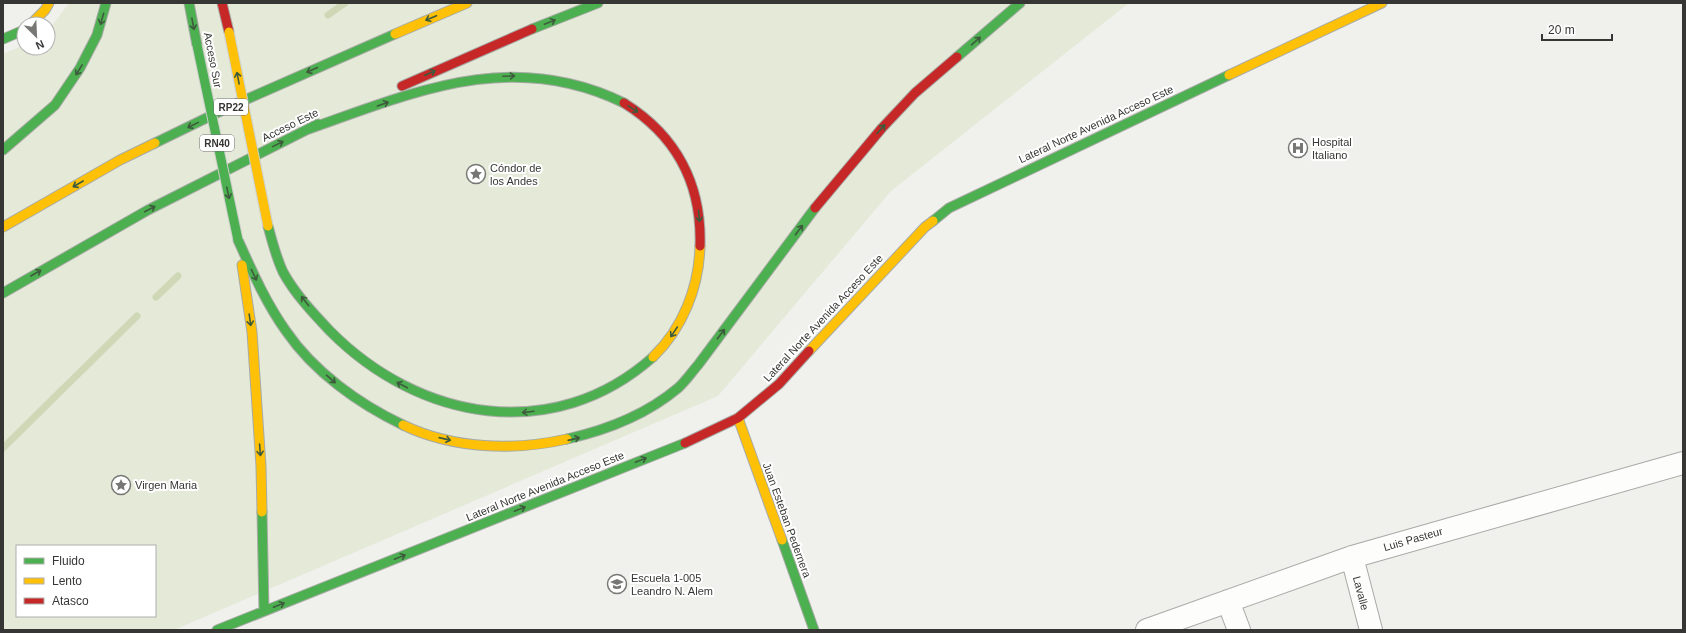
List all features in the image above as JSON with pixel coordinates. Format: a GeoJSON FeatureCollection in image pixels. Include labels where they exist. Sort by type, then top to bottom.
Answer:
{"type":"FeatureCollection","features":[{"type":"Feature","properties":{"kind":"main road"},"geometry":{"type":"LineString","coordinates":[[39,16],[49,3]]}},
{"type":"Feature","properties":{"kind":"main road"},"geometry":{"type":"LineString","coordinates":[[3,150],[55,105],[84,62],[97,35],[106,3]]}},
{"type":"Feature","properties":{"kind":"main road","name":"Acceso Sur"},"geometry":{"type":"LineString","coordinates":[[189,3],[238,240]]}},
{"type":"Feature","properties":{"kind":"main road","name":"Acceso Sur"},"geometry":{"type":"LineString","coordinates":[[222,3],[268,226],[275,253],[287,278],[332,333],[354,354],[380,373],[408,388],[440,402],[473,410],[512,413],[554,409],[605,390],[627,378],[662,347],[676,330],[691,297],[701,251],[695,191],[688,172],[678,155],[652,125],[638,112],[623,102],[602,92],[581,86],[540,78],[515,76],[491,77],[429,89],[306,130]]}},
{"type":"Feature","properties":{"kind":"main road","name":"RP22"},"geometry":{"type":"LineString","coordinates":[[3,227],[120,160],[154,143],[243,101],[467,3]]}},
{"type":"Feature","properties":{"kind":"main road","name":"Acceso Este"},"geometry":{"type":"LineString","coordinates":[[3,293],[148,210],[306,130],[435,70],[598,3]]}},
{"type":"Feature","properties":{"kind":"main road"},"geometry":{"type":"LineString","coordinates":[[238,240],[263,295],[287,334],[317,366],[349,394],[398,423],[419,433],[441,439],[464,444],[489,446],[524,445],[591,435],[627,420],[656,403],[677,388],[698,365],[821,200],[882,128],[915,94],[1020,3]]}},
{"type":"Feature","properties":{"kind":"main road","name":"Lateral Norte Avenida Acceso Este"},"geometry":{"type":"LineString","coordinates":[[217,630],[697,438],[738,418],[780,384],[925,227],[949,208],[1382,3]]}},
{"type":"Feature","properties":{"kind":"main road"},"geometry":{"type":"LineString","coordinates":[[3,39],[16,33]]}},
{"type":"Feature","properties":{"kind":"main road"},"geometry":{"type":"LineString","coordinates":[[238,240],[252,332],[261,466],[265,624]]}},
{"type":"Feature","properties":{"kind":"main road","name":"Juan Esteban Pedernera"},"geometry":{"type":"LineString","coordinates":[[738,418],[814,630]]}},
{"type":"Feature","properties":{"kind":"street","name":"Luis Pasteur"},"geometry":{"type":"LineString","coordinates":[[1147,630],[1352,557],[1683,463]]}},
{"type":"Feature","properties":{"kind":"street","name":"Lavalle"},"geometry":{"type":"LineString","coordinates":[[1352,557],[1371,630]]}},
{"type":"Feature","properties":{"kind":"street"},"geometry":{"type":"LineString","coordinates":[[1228,601],[1239,630]]}},
{"type":"Feature","properties":{"kind":"green space"},"geometry":{"type":"Polygon","coordinates":[[[69,3],[1129,3],[891,191],[718,396],[174,630],[3,630],[3,54],[16,48],[16,56],[56,56],[56,20],[69,3]]]}},
{"type":"Feature","properties":{"kind":"waterway"},"geometry":{"type":"LineString","coordinates":[[328,15],[345,3]]}},
{"type":"Feature","properties":{"kind":"waterway"},"geometry":{"type":"LineString","coordinates":[[156,297],[178,276]]}},
{"type":"Feature","properties":{"kind":"waterway"},"geometry":{"type":"LineString","coordinates":[[3,448],[137,316]]}},
{"type":"Feature","properties":{"kind":"traffic: fast"},"geometry":{"type":"LineString","coordinates":[[3,150],[55,105],[80,68],[97,35],[106,3]]}},
{"type":"Feature","properties":{"kind":"traffic: fast"},"geometry":{"type":"LineString","coordinates":[[189,3],[197,45]]}},
{"type":"Feature","properties":{"kind":"traffic: fast"},"geometry":{"type":"LineString","coordinates":[[532,29],[598,3]]}},
{"type":"Feature","properties":{"kind":"traffic: fast"},"geometry":{"type":"LineString","coordinates":[[957,57],[1020,3]]}},
{"type":"Feature","properties":{"kind":"traffic: fast"},"geometry":{"type":"LineString","coordinates":[[3,39],[16,33]]}},
{"type":"Feature","properties":{"kind":"traffic: fast"},"geometry":{"type":"LineString","coordinates":[[155,143],[229,107],[395,34]]}},
{"type":"Feature","properties":{"kind":"traffic: fast"},"geometry":{"type":"LineString","coordinates":[[197,45],[238,240]]}},
{"type":"Feature","properties":{"kind":"traffic: fast"},"geometry":{"type":"LineString","coordinates":[[933,221],[949,208],[1229,75]]}},
{"type":"Feature","properties":{"kind":"traffic: fast"},"geometry":{"type":"LineString","coordinates":[[306,130],[425,90],[464,82],[503,77],[542,79],[583,87],[624,103]]}},
{"type":"Feature","properties":{"kind":"traffic: fast"},"geometry":{"type":"LineString","coordinates":[[3,293],[148,210],[318,124]]}},
{"type":"Feature","properties":{"kind":"traffic: fast"},"geometry":{"type":"LineString","coordinates":[[567,439],[597,431],[639,414],[666,398],[681,386],[815,208]]}},
{"type":"Feature","properties":{"kind":"traffic: fast"},"geometry":{"type":"LineString","coordinates":[[268,226],[274,249],[283,272],[293,288],[330,331],[365,362],[404,385],[445,402],[488,411],[531,411],[573,403],[614,385],[653,357]]}},
{"type":"Feature","properties":{"kind":"traffic: fast"},"geometry":{"type":"LineString","coordinates":[[238,240],[266,298],[297,346],[338,386],[386,417],[403,425]]}},
{"type":"Feature","properties":{"kind":"traffic: fast"},"geometry":{"type":"LineString","coordinates":[[217,630],[685,443]]}},
{"type":"Feature","properties":{"kind":"traffic: fast"},"geometry":{"type":"LineString","coordinates":[[262,512],[264,611]]}},
{"type":"Feature","properties":{"kind":"traffic: fast"},"geometry":{"type":"LineString","coordinates":[[782,540],[814,630]]}},
{"type":"Feature","properties":{"kind":"traffic: slow"},"geometry":{"type":"LineString","coordinates":[[39,16],[49,3]]}},
{"type":"Feature","properties":{"kind":"traffic: slow"},"geometry":{"type":"LineString","coordinates":[[395,34],[467,3]]}},
{"type":"Feature","properties":{"kind":"traffic: slow"},"geometry":{"type":"LineString","coordinates":[[1229,75],[1382,3]]}},
{"type":"Feature","properties":{"kind":"traffic: slow"},"geometry":{"type":"LineString","coordinates":[[229,32],[268,226]]}},
{"type":"Feature","properties":{"kind":"traffic: slow"},"geometry":{"type":"LineString","coordinates":[[3,227],[120,160],[155,143]]}},
{"type":"Feature","properties":{"kind":"traffic: slow"},"geometry":{"type":"LineString","coordinates":[[809,351],[925,227],[933,221]]}},
{"type":"Feature","properties":{"kind":"traffic: slow"},"geometry":{"type":"LineString","coordinates":[[653,357],[664,346],[673,333],[687,306],[693,291],[699,261],[700,246]]}},
{"type":"Feature","properties":{"kind":"traffic: slow"},"geometry":{"type":"LineString","coordinates":[[242,265],[252,332],[261,466],[262,512]]}},
{"type":"Feature","properties":{"kind":"traffic: slow"},"geometry":{"type":"LineString","coordinates":[[738,418],[782,540]]}},
{"type":"Feature","properties":{"kind":"traffic: slow"},"geometry":{"type":"LineString","coordinates":[[403,425],[442,439],[484,446],[526,445],[567,439]]}},
{"type":"Feature","properties":{"kind":"traffic: jam"},"geometry":{"type":"LineString","coordinates":[[222,3],[229,32]]}},
{"type":"Feature","properties":{"kind":"traffic: jam"},"geometry":{"type":"LineString","coordinates":[[402,86],[532,29]]}},
{"type":"Feature","properties":{"kind":"traffic: jam"},"geometry":{"type":"LineString","coordinates":[[815,208],[882,128],[915,93],[957,57]]}},
{"type":"Feature","properties":{"kind":"traffic: jam"},"geometry":{"type":"LineString","coordinates":[[624,103],[643,116],[659,131],[683,164],[691,183],[696,203],[700,246]]}},
{"type":"Feature","properties":{"kind":"traffic: jam"},"geometry":{"type":"LineString","coordinates":[[685,443],[738,418],[779,384],[809,351]]}},
{"type":"Feature","properties":{"kind":"place","name":"Hospital Italiano"},"geometry":{"type":"Point","coordinates":[1298,148]}},
{"type":"Feature","properties":{"kind":"place","name":"Cóndor de los Andes"},"geometry":{"type":"Point","coordinates":[476,174]}},
{"type":"Feature","properties":{"kind":"place","name":"Virgen Maria"},"geometry":{"type":"Point","coordinates":[121,485]}},
{"type":"Feature","properties":{"kind":"place","name":"Escuela 1-005 Leandro N. Alem"},"geometry":{"type":"Point","coordinates":[617,584]}}]}
